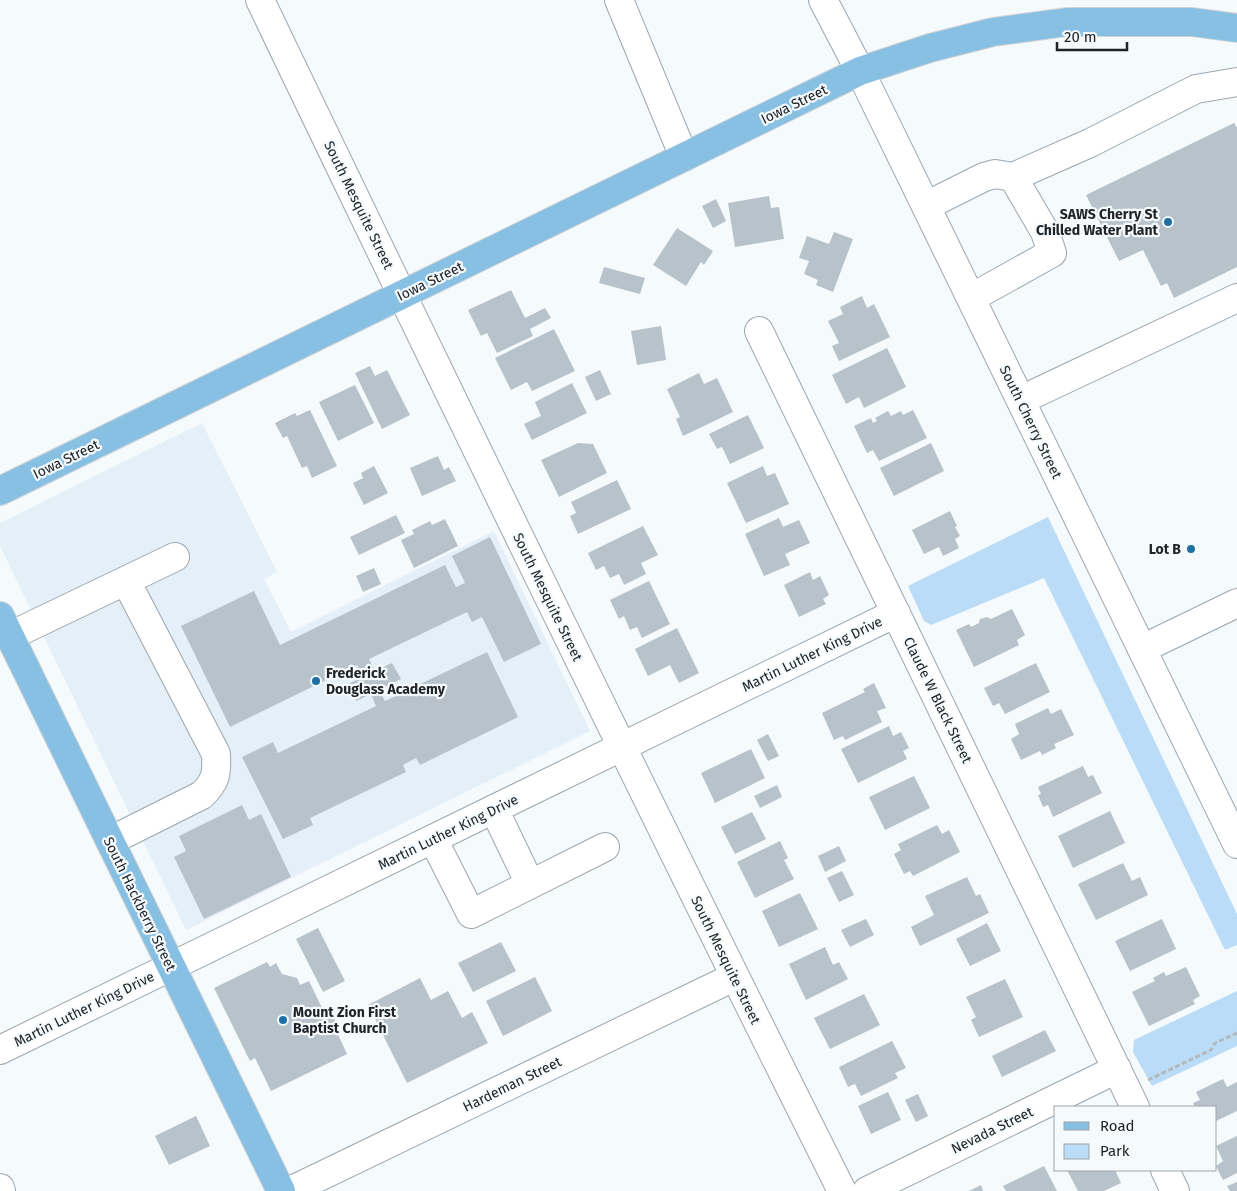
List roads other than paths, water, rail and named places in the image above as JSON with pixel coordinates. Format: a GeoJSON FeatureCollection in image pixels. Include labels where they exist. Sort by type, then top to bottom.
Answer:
{"type":"FeatureCollection","features":[{"type":"Feature","properties":{"kind":"main road","name":"Iowa Street"},"geometry":{"type":"LineString","coordinates":[[0,492],[860,72],[930,48],[993,32],[1067,22],[1192,22],[1237,28]]}},
{"type":"Feature","properties":{"kind":"main road","name":"South Hackberry Street"},"geometry":{"type":"LineString","coordinates":[[5,626],[281,1191]]}},
{"type":"Feature","properties":{"kind":"street","name":"South Mesquite Street"},"geometry":{"type":"LineString","coordinates":[[260,0],[621,747],[842,1191]]}},
{"type":"Feature","properties":{"kind":"street"},"geometry":{"type":"LineString","coordinates":[[619,0],[684,157]]}},
{"type":"Feature","properties":{"kind":"street","name":"South Cherry Street"},"geometry":{"type":"LineString","coordinates":[[823,0],[926,206],[1237,844]]}},
{"type":"Feature","properties":{"kind":"street"},"geometry":{"type":"LineString","coordinates":[[926,206],[995,174],[1013,177],[1090,143],[1196,89],[1237,82]]}},
{"type":"Feature","properties":{"kind":"street"},"geometry":{"type":"LineString","coordinates":[[971,298],[1052,253],[1045,232],[1013,177]]}},
{"type":"Feature","properties":{"kind":"street"},"geometry":{"type":"LineString","coordinates":[[1021,400],[1237,298]]}},
{"type":"Feature","properties":{"kind":"street","name":"Claude W Black Street"},"geometry":{"type":"LineString","coordinates":[[759,331],[1127,1089]]}},
{"type":"Feature","properties":{"kind":"street"},"geometry":{"type":"LineString","coordinates":[[5,626],[70,607],[176,557]]}},
{"type":"Feature","properties":{"kind":"street"},"geometry":{"type":"LineString","coordinates":[[110,841],[202,795],[213,784],[217,770],[216,754],[126,581]]}},
{"type":"Feature","properties":{"kind":"street"},"geometry":{"type":"LineString","coordinates":[[1142,649],[1237,603]]}},
{"type":"Feature","properties":{"kind":"street","name":"Martin Luther King Drive"},"geometry":{"type":"LineString","coordinates":[[0,1050],[896,613]]}},
{"type":"Feature","properties":{"kind":"street"},"geometry":{"type":"LineString","coordinates":[[494,810],[530,884]]}},
{"type":"Feature","properties":{"kind":"street"},"geometry":{"type":"LineString","coordinates":[[433,839],[471,914],[605,847]]}},
{"type":"Feature","properties":{"kind":"street","name":"Hardeman Street"},"geometry":{"type":"LineString","coordinates":[[290,1191],[734,977]]}},
{"type":"Feature","properties":{"kind":"street","name":"Nevada Street"},"geometry":{"type":"LineString","coordinates":[[1084,1106],[1127,1089]]}},
{"type":"Feature","properties":{"kind":"street","name":"Nevada Street"},"geometry":{"type":"LineString","coordinates":[[867,1191],[1054,1118]]}},
{"type":"Feature","properties":{"kind":"street"},"geometry":{"type":"LineString","coordinates":[[1165,1171],[1175,1191]]}},
{"type":"Feature","properties":{"kind":"place","name":"SAWS Cherry St Chilled Water Plant"},"geometry":{"type":"Point","coordinates":[1168,222]}},
{"type":"Feature","properties":{"kind":"place","name":"Lot B"},"geometry":{"type":"Point","coordinates":[1191,549]}},
{"type":"Feature","properties":{"kind":"place","name":"Frederick Douglass Academy"},"geometry":{"type":"Point","coordinates":[316,681]}},
{"type":"Feature","properties":{"kind":"place","name":"Mount Zion First Baptist Church"},"geometry":{"type":"Point","coordinates":[283,1020]}}]}
